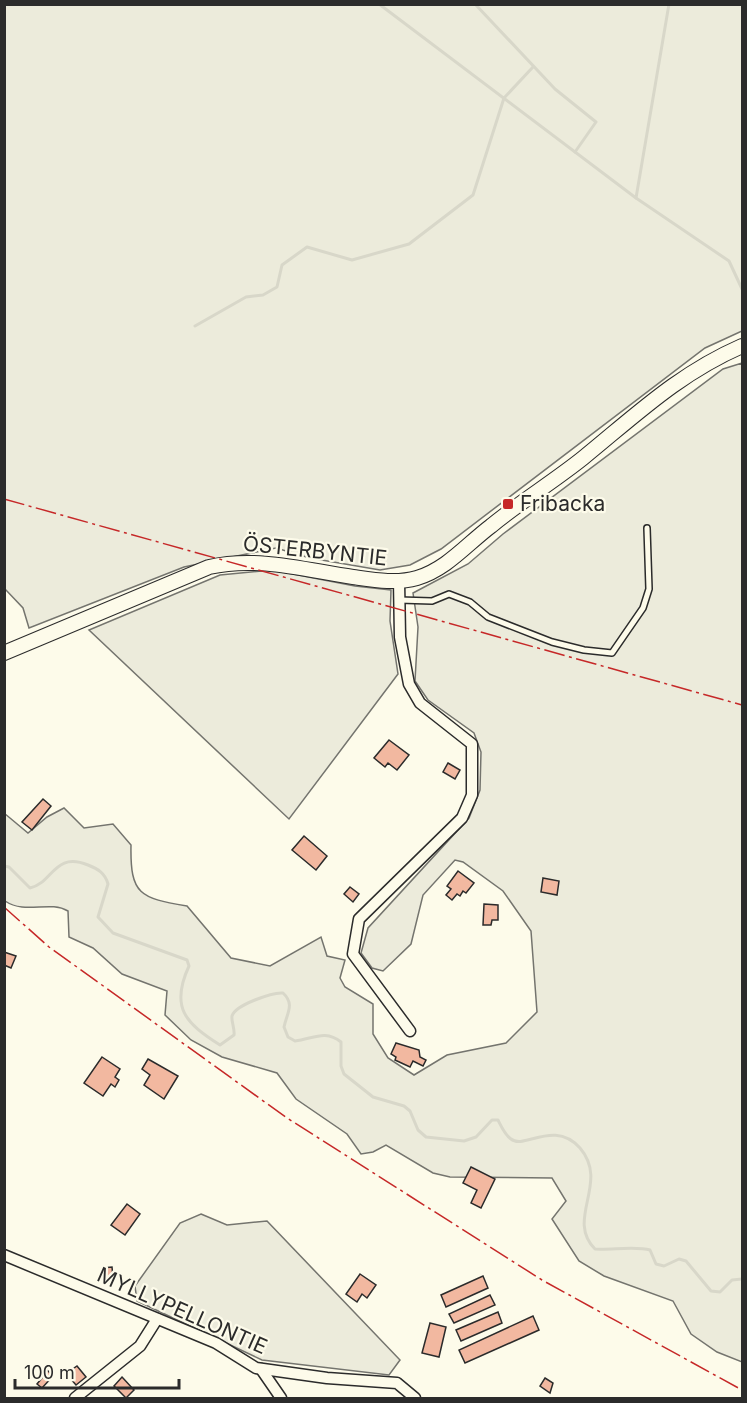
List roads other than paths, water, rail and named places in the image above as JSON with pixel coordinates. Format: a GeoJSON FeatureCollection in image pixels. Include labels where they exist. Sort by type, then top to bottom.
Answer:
{"type":"FeatureCollection","features":[{"type":"Feature","properties":{"kind":"street","name":"ÖSTERBYNTIE"},"geometry":{"type":"LineString","coordinates":[[4,653],[209,567],[226,563],[275,564],[376,581],[417,578],[437,569],[490,526],[582,459],[647,402],[713,359],[742,346]]}},
{"type":"Feature","properties":{"kind":"street"},"geometry":{"type":"LineString","coordinates":[[399,581],[400,638],[409,684],[420,703],[472,744],[472,795],[462,818],[359,919],[353,954],[410,1032]]}},
{"type":"Feature","properties":{"kind":"street","name":"MYLLYPELLONTIE"},"geometry":{"type":"LineString","coordinates":[[4,1256],[216,1343],[261,1369],[327,1378],[397,1383],[416,1398]]}},
{"type":"Feature","properties":{"kind":"street"},"geometry":{"type":"LineString","coordinates":[[75,1398],[140,1346],[157,1318]]}},
{"type":"Feature","properties":{"kind":"street"},"geometry":{"type":"LineString","coordinates":[[261,1369],[281,1398]]}},
{"type":"Feature","properties":{"kind":"lane"},"geometry":{"type":"LineString","coordinates":[[399,600],[432,602],[449,594],[470,602],[488,617],[552,642],[584,650],[612,653],[643,608],[649,589],[647,528]]}},
{"type":"Feature","properties":{"kind":"waterway"},"geometry":{"type":"LineString","coordinates":[[379,4],[636,198],[729,261],[742,289]]}},
{"type":"Feature","properties":{"kind":"waterway"},"geometry":{"type":"LineString","coordinates":[[475,4],[555,89],[596,122],[575,152]]}},
{"type":"Feature","properties":{"kind":"waterway"},"geometry":{"type":"LineString","coordinates":[[636,198],[669,4]]}},
{"type":"Feature","properties":{"kind":"waterway"},"geometry":{"type":"LineString","coordinates":[[195,326],[246,297],[263,295],[277,287],[282,265],[307,247],[352,260],[409,244],[473,195],[504,98],[533,67]]}},
{"type":"Feature","properties":{"kind":"waterway"},"geometry":{"type":"LineString","coordinates":[[4,866],[9,867],[30,888],[38,885],[55,869],[68,862],[88,865],[101,872],[108,884],[98,917],[113,933],[187,960],[189,966],[181,993],[184,1013],[198,1029],[220,1045],[234,1035],[232,1016],[235,1012],[255,1000],[283,993],[289,1001],[284,1027],[288,1037],[295,1041],[324,1035],[341,1042],[341,1066],[344,1074],[373,1097],[404,1106],[410,1111],[418,1130],[426,1137],[464,1141],[476,1137],[492,1120],[498,1120],[511,1139],[524,1141],[550,1135],[560,1136],[580,1148],[588,1161],[591,1174],[584,1225],[587,1237],[595,1249],[650,1250],[656,1264],[664,1266],[679,1259],[686,1261],[711,1291],[720,1292],[732,1280],[742,1279]]}},
{"type":"Feature","properties":{"kind":"place","name":"Fribacka"},"geometry":{"type":"Point","coordinates":[508,504]}}]}
